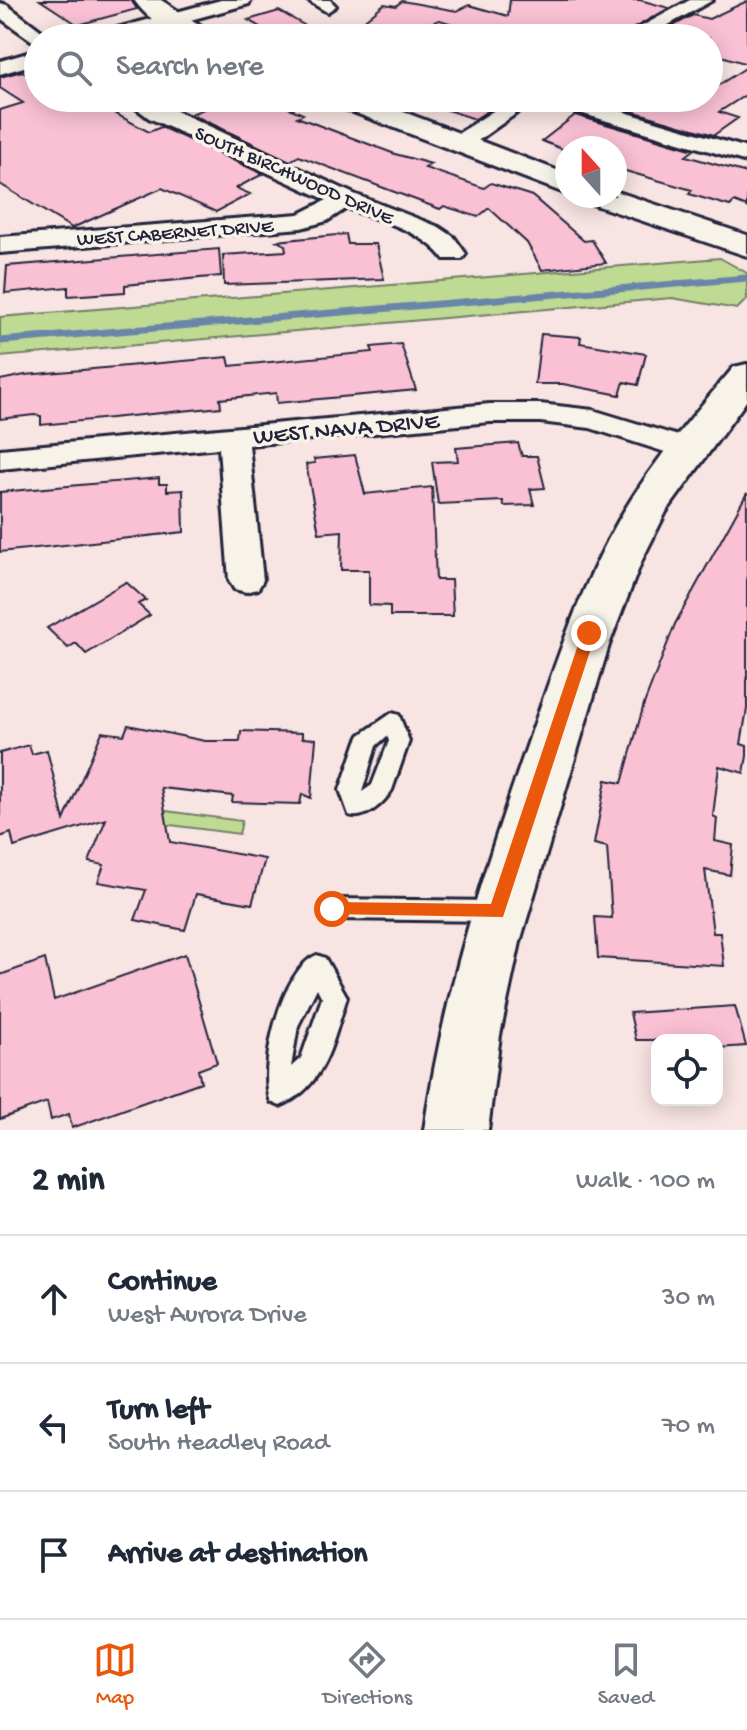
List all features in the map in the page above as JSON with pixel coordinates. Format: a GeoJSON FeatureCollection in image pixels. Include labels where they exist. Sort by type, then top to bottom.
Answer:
{"type":"FeatureCollection","features":[{"type":"Feature","properties":{"kind":"street"},"geometry":{"type":"LineString","coordinates":[[146,0],[180,24]]}},
{"type":"Feature","properties":{"kind":"street"},"geometry":{"type":"LineString","coordinates":[[152,24],[242,0]]}},
{"type":"Feature","properties":{"kind":"street"},"geometry":{"type":"LineString","coordinates":[[654,24],[694,1]]}},
{"type":"Feature","properties":{"kind":"street"},"geometry":{"type":"LineString","coordinates":[[0,9],[24,26]]}},
{"type":"Feature","properties":{"kind":"street"},"geometry":{"type":"LineString","coordinates":[[0,68],[24,60]]}},
{"type":"Feature","properties":{"kind":"street","name":"SOUTH BIRCHWOOD DRIVE"},"geometry":{"type":"LineString","coordinates":[[155,112],[345,199],[430,232],[445,242],[453,254]]}},
{"type":"Feature","properties":{"kind":"street"},"geometry":{"type":"LineString","coordinates":[[377,112],[555,180]]}},
{"type":"Feature","properties":{"kind":"street"},"geometry":{"type":"LineString","coordinates":[[458,144],[506,112]]}},
{"type":"Feature","properties":{"kind":"street"},"geometry":{"type":"LineString","coordinates":[[603,112],[746,153]]}},
{"type":"Feature","properties":{"kind":"street","name":"WEST CABERNET DRIVE"},"geometry":{"type":"LineString","coordinates":[[0,245],[301,221],[318,216],[345,199]]}},
{"type":"Feature","properties":{"kind":"street"},"geometry":{"type":"LineString","coordinates":[[627,205],[747,246]]}},
{"type":"Feature","properties":{"kind":"street"},"geometry":{"type":"LineString","coordinates":[[456,1130],[461,1075],[497,911],[589,633],[634,532],[687,449],[747,375]]}},
{"type":"Feature","properties":{"kind":"street","name":"WEST NAVA DRIVE"},"geometry":{"type":"LineString","coordinates":[[0,459],[490,413],[540,413],[593,419],[687,449]]}},
{"type":"Feature","properties":{"kind":"street"},"geometry":{"type":"LineString","coordinates":[[233,437],[246,580]]}},
{"type":"Feature","properties":{"kind":"lane"},"geometry":{"type":"LineString","coordinates":[[332,909],[497,911]]}},
{"type":"Feature","properties":{"kind":"green space"},"geometry":{"type":"Polygon","coordinates":[[[720,258],[747,273],[747,299],[737,309],[672,298],[0,357],[0,317],[720,258]]]}},
{"type":"Feature","properties":{"kind":"green space"},"geometry":{"type":"Polygon","coordinates":[[[143,808],[242,821],[239,834],[139,821],[143,808]]]}},
{"type":"Feature","properties":{"kind":"building"},"geometry":{"type":"Polygon","coordinates":[[[40,0],[131,0],[137,9],[82,24],[76,24],[40,0]]]}},
{"type":"Feature","properties":{"kind":"building"},"geometry":{"type":"Polygon","coordinates":[[[510,0],[640,0],[669,8],[641,24],[453,24],[440,20],[427,24],[360,24],[384,4],[396,6],[402,1],[457,11],[469,5],[508,16],[510,0]]]}},
{"type":"Feature","properties":{"kind":"building"},"geometry":{"type":"Polygon","coordinates":[[[747,1],[747,64],[723,56],[723,24],[677,24],[693,15],[709,19],[747,1]]]}},
{"type":"Feature","properties":{"kind":"building"},"geometry":{"type":"Polygon","coordinates":[[[279,11],[302,24],[255,24],[248,20],[279,11]]]}},
{"type":"Feature","properties":{"kind":"building"},"geometry":{"type":"Polygon","coordinates":[[[747,67],[747,94],[723,109],[723,82],[747,67]]]}},
{"type":"Feature","properties":{"kind":"building"},"geometry":{"type":"Polygon","coordinates":[[[24,72],[24,112],[112,112],[149,132],[161,127],[263,174],[236,188],[250,194],[216,212],[162,188],[72,228],[0,184],[0,110],[23,103],[0,88],[0,77],[24,72]]]}},
{"type":"Feature","properties":{"kind":"building"},"geometry":{"type":"Polygon","coordinates":[[[298,112],[303,114],[297,117],[395,154],[431,164],[425,168],[484,188],[491,183],[532,196],[584,241],[592,240],[606,263],[542,270],[527,243],[489,208],[478,217],[444,206],[440,209],[299,156],[290,161],[191,114],[298,112]]]}},
{"type":"Feature","properties":{"kind":"building"},"geometry":{"type":"Polygon","coordinates":[[[454,112],[486,112],[475,119],[454,112]]]}},
{"type":"Feature","properties":{"kind":"building"},"geometry":{"type":"Polygon","coordinates":[[[635,112],[719,112],[738,118],[714,135],[635,112]]]}},
{"type":"Feature","properties":{"kind":"building"},"geometry":{"type":"Polygon","coordinates":[[[575,115],[694,150],[686,156],[747,173],[747,207],[734,202],[730,206],[689,194],[692,190],[627,171],[627,136],[555,136],[555,146],[542,141],[575,115]]]}},
{"type":"Feature","properties":{"kind":"building"},"geometry":{"type":"Polygon","coordinates":[[[346,234],[348,244],[376,244],[384,279],[224,285],[223,255],[286,251],[285,245],[277,241],[346,234]]]}},
{"type":"Feature","properties":{"kind":"building"},"geometry":{"type":"Polygon","coordinates":[[[219,249],[221,276],[125,285],[125,292],[68,296],[68,287],[5,293],[7,266],[219,249]]]}},
{"type":"Feature","properties":{"kind":"building"},"geometry":{"type":"Polygon","coordinates":[[[541,334],[581,337],[580,343],[646,354],[638,385],[624,382],[620,395],[563,384],[535,384],[541,334]]]}},
{"type":"Feature","properties":{"kind":"building"},"geometry":{"type":"Polygon","coordinates":[[[401,344],[416,390],[277,403],[276,393],[220,399],[221,407],[41,425],[41,416],[0,419],[0,380],[25,375],[228,357],[230,366],[373,352],[371,347],[401,344]]]}},
{"type":"Feature","properties":{"kind":"building"},"geometry":{"type":"Polygon","coordinates":[[[518,443],[522,456],[537,456],[545,488],[530,489],[534,505],[504,506],[503,501],[438,504],[432,462],[458,461],[456,448],[518,443]]]}},
{"type":"Feature","properties":{"kind":"building"},"geometry":{"type":"Polygon","coordinates":[[[355,455],[365,494],[432,487],[436,580],[451,580],[453,616],[390,616],[390,606],[369,605],[369,570],[341,570],[342,531],[319,533],[306,464],[315,463],[314,459],[355,455]]]}},
{"type":"Feature","properties":{"kind":"building"},"geometry":{"type":"Polygon","coordinates":[[[159,478],[159,484],[167,484],[167,491],[183,490],[184,532],[0,552],[0,492],[159,478]]]}},
{"type":"Feature","properties":{"kind":"building"},"geometry":{"type":"Polygon","coordinates":[[[747,493],[747,709],[741,744],[747,746],[747,756],[744,773],[719,766],[713,816],[717,818],[715,841],[733,845],[730,875],[705,870],[713,933],[720,933],[724,966],[598,958],[595,917],[612,918],[607,847],[594,844],[606,780],[622,783],[644,704],[675,624],[747,493]]]}},
{"type":"Feature","properties":{"kind":"building"},"geometry":{"type":"Polygon","coordinates":[[[126,582],[146,600],[138,604],[150,615],[86,654],[76,643],[68,648],[47,628],[126,582]]]}},
{"type":"Feature","properties":{"kind":"building"},"geometry":{"type":"Polygon","coordinates":[[[128,725],[205,741],[240,741],[241,731],[302,733],[302,738],[316,739],[311,798],[302,794],[300,804],[232,802],[233,796],[161,788],[170,842],[265,859],[252,904],[196,894],[185,930],[135,920],[146,890],[98,882],[104,865],[89,862],[106,819],[14,847],[11,833],[0,837],[0,753],[29,745],[32,754],[47,750],[64,820],[102,732],[124,735],[128,725]]]}},
{"type":"Feature","properties":{"kind":"building"},"geometry":{"type":"Polygon","coordinates":[[[185,954],[217,1063],[198,1070],[201,1082],[72,1128],[69,1114],[51,1120],[47,1102],[0,1119],[0,975],[45,959],[54,1000],[185,954]]]}},
{"type":"Feature","properties":{"kind":"building"},"geometry":{"type":"Polygon","coordinates":[[[735,1006],[746,1046],[723,1048],[723,1034],[651,1034],[651,1040],[636,1040],[630,1013],[735,1006]]]}},
{"type":"Feature","properties":{"kind":"waterway"},"geometry":{"type":"LineString","coordinates":[[0,341],[747,278]]}},
{"type":"Feature","properties":{"kind":"route"},"geometry":{"type":"LineString","coordinates":[[332,909],[497,911],[589,633]]}}]}
